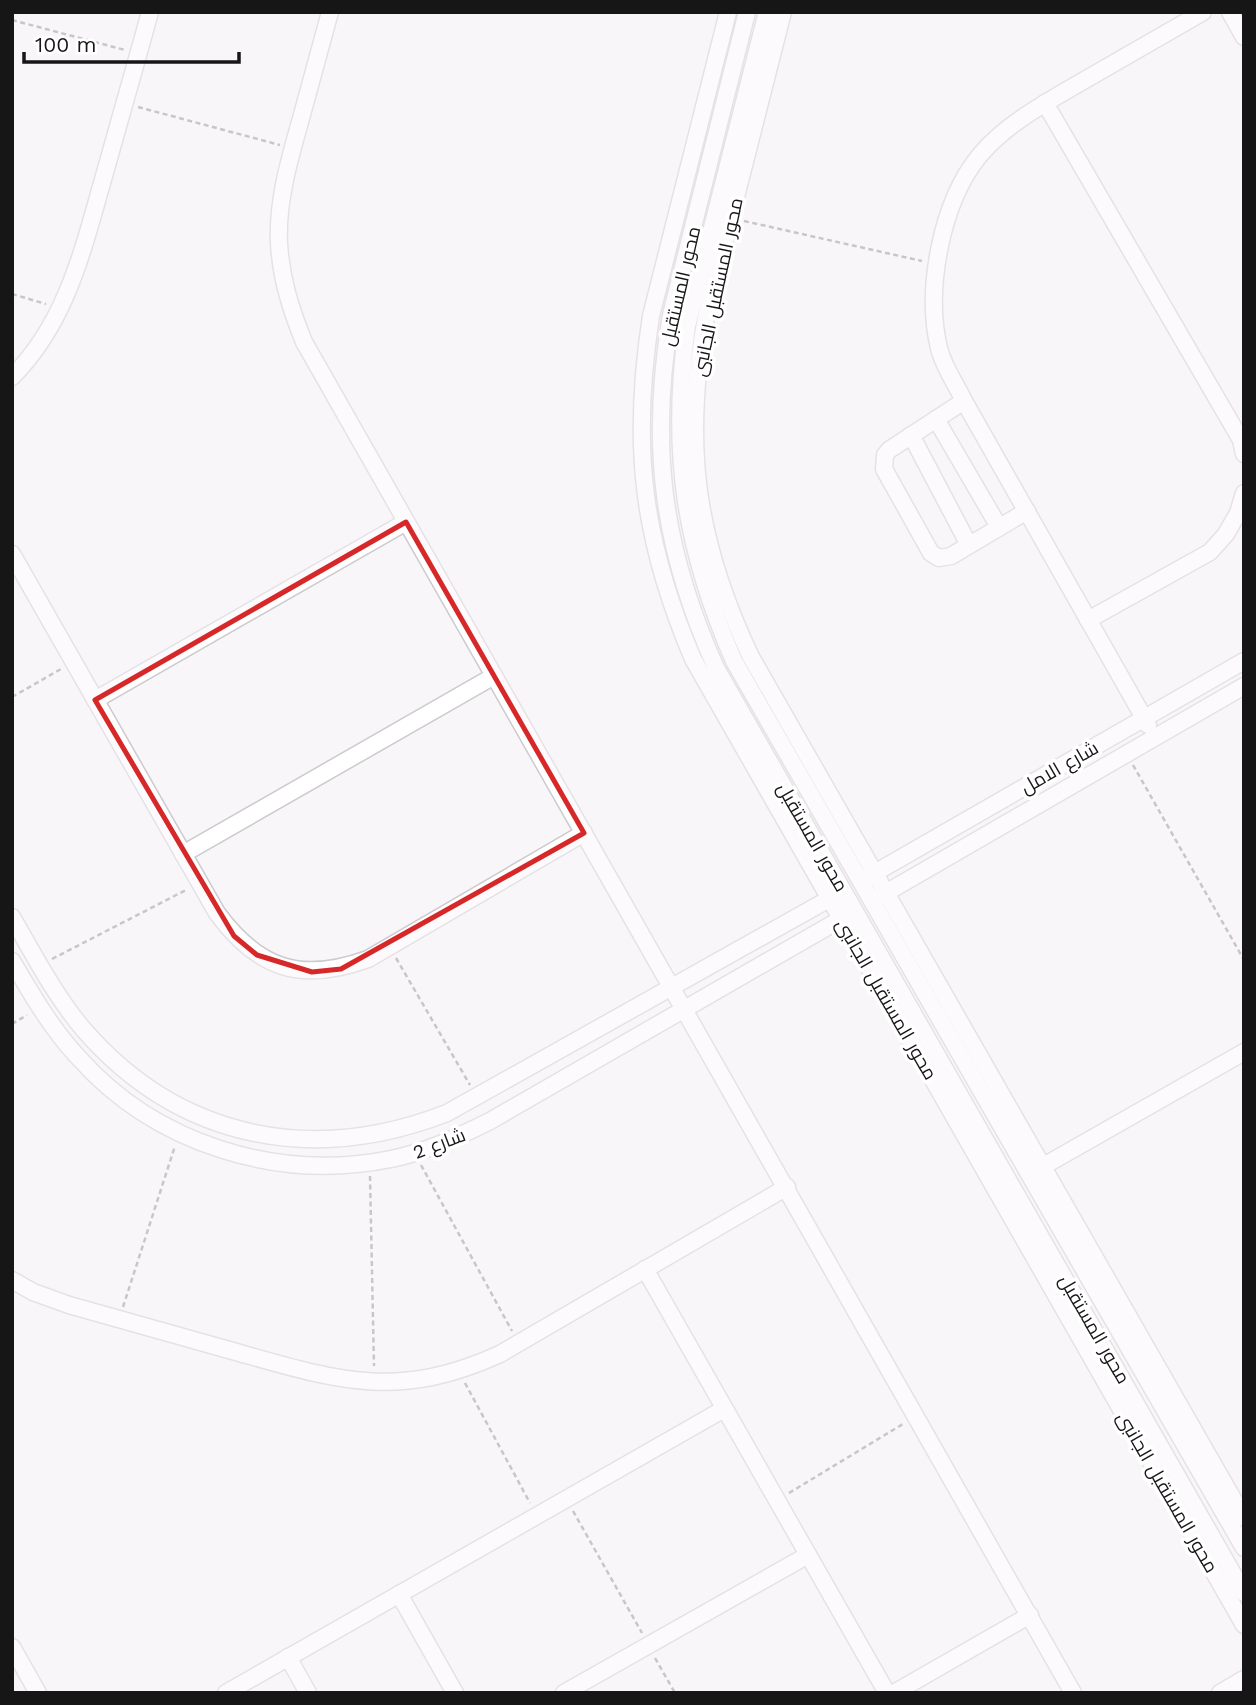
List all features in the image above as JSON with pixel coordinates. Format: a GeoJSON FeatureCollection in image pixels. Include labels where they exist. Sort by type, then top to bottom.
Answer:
{"type":"FeatureCollection","features":[{"type":"Feature","properties":{"kind":"street"},"geometry":{"type":"LineString","coordinates":[[12,377],[42,342],[61,309],[74,278],[150,12]]}},
{"type":"Feature","properties":{"kind":"street"},"geometry":{"type":"LineString","coordinates":[[330,12],[280,207],[279,242],[283,276],[291,310],[304,342],[1073,1693]]}},
{"type":"Feature","properties":{"kind":"street","name":"محور المستقبل الجانبى"},"geometry":{"type":"LineString","coordinates":[[728,12],[651,316],[643,366],[640,416],[643,479],[658,565],[673,613],[693,659],[837,895]]}},
{"type":"Feature","properties":{"kind":"street","name":"محور المستقبل"},"geometry":{"type":"LineString","coordinates":[[747,12],[671,315],[660,395],[662,475],[675,555],[700,631],[716,668],[837,895],[1244,1593]]}},
{"type":"Feature","properties":{"kind":"street","name":"محور المستقبل"},"geometry":{"type":"LineString","coordinates":[[767,12],[687,326],[679,412],[684,497],[703,581],[734,661],[868,877]]}},
{"type":"Feature","properties":{"kind":"street","name":"محور المستقبل الجانبى"},"geometry":{"type":"LineString","coordinates":[[783,12],[704,329],[694,396],[695,464],[704,530],[716,574],[751,657],[879,897],[1036,1171],[1244,1518]]}},
{"type":"Feature","properties":{"kind":"street"},"geometry":{"type":"LineString","coordinates":[[1154,737],[964,401],[939,349],[934,316],[937,264],[948,216],[979,156],[1007,130],[1045,103],[1203,12]]}},
{"type":"Feature","properties":{"kind":"street"},"geometry":{"type":"LineString","coordinates":[[1230,12],[1244,37]]}},
{"type":"Feature","properties":{"kind":"street"},"geometry":{"type":"LineString","coordinates":[[1045,103],[1237,434],[1244,454]]}},
{"type":"Feature","properties":{"kind":"street"},"geometry":{"type":"LineString","coordinates":[[964,401],[885,455],[884,469],[931,553],[944,558],[1027,511]]}},
{"type":"Feature","properties":{"kind":"street"},"geometry":{"type":"LineString","coordinates":[[936,419],[999,527]]}},
{"type":"Feature","properties":{"kind":"street"},"geometry":{"type":"LineString","coordinates":[[911,435],[969,545]]}},
{"type":"Feature","properties":{"kind":"street"},"geometry":{"type":"LineString","coordinates":[[1088,620],[1210,552],[1226,534],[1238,513],[1244,494]]}},
{"type":"Feature","properties":{"kind":"street"},"geometry":{"type":"LineString","coordinates":[[96,700],[406,522]]}},
{"type":"Feature","properties":{"kind":"street"},"geometry":{"type":"LineString","coordinates":[[12,554],[17,571],[74,662],[200,883],[234,936],[257,955],[283,967],[312,972],[341,969],[368,958],[584,833]]}},
{"type":"Feature","properties":{"kind":"street","name":"شارع الامل"},"geometry":{"type":"LineString","coordinates":[[868,877],[1244,662]]}},
{"type":"Feature","properties":{"kind":"street"},"geometry":{"type":"LineString","coordinates":[[183,854],[494,676]]}},
{"type":"Feature","properties":{"kind":"street","name":"شارع الامل"},"geometry":{"type":"LineString","coordinates":[[879,897],[1244,687]]}},
{"type":"Feature","properties":{"kind":"street","name":"شارع 2"},"geometry":{"type":"LineString","coordinates":[[12,917],[82,1028],[105,1053],[158,1094],[218,1123],[250,1132],[283,1138],[350,1139],[416,1125],[447,1113],[868,877]]}},
{"type":"Feature","properties":{"kind":"street","name":"شارع 2"},"geometry":{"type":"LineString","coordinates":[[12,961],[39,1007],[78,1058],[125,1101],[180,1133],[230,1152],[273,1162],[327,1166],[370,1163],[414,1153],[453,1139],[490,1121],[879,897]]}},
{"type":"Feature","properties":{"kind":"street","name":"محور المستقبل الجانبى"},"geometry":{"type":"LineString","coordinates":[[848,915],[1244,1625]]}},
{"type":"Feature","properties":{"kind":"street"},"geometry":{"type":"LineString","coordinates":[[1036,1171],[1244,1052]]}},
{"type":"Feature","properties":{"kind":"street","name":"محور المستقبل"},"geometry":{"type":"LineString","coordinates":[[1036,1171],[1244,1548]]}},
{"type":"Feature","properties":{"kind":"street"},"geometry":{"type":"LineString","coordinates":[[12,1280],[33,1292],[119,1319],[321,1376],[374,1383],[416,1380],[458,1371],[519,1344],[787,1187]]}},
{"type":"Feature","properties":{"kind":"street"},"geometry":{"type":"LineString","coordinates":[[645,1269],[887,1693]]}},
{"type":"Feature","properties":{"kind":"street"},"geometry":{"type":"LineString","coordinates":[[226,1693],[724,1409]]}},
{"type":"Feature","properties":{"kind":"street"},"geometry":{"type":"LineString","coordinates":[[564,1693],[808,1555]]}},
{"type":"Feature","properties":{"kind":"street"},"geometry":{"type":"LineString","coordinates":[[399,1594],[455,1693]]}},
{"type":"Feature","properties":{"kind":"street"},"geometry":{"type":"LineString","coordinates":[[894,1693],[1030,1615]]}},
{"type":"Feature","properties":{"kind":"street"},"geometry":{"type":"LineString","coordinates":[[12,1647],[38,1693]]}},
{"type":"Feature","properties":{"kind":"street"},"geometry":{"type":"LineString","coordinates":[[289,1657],[308,1693]]}},
{"type":"Feature","properties":{"kind":"street"},"geometry":{"type":"LineString","coordinates":[[1220,1693],[1244,1679]]}},
{"type":"Feature","properties":{"kind":"path"},"geometry":{"type":"LineString","coordinates":[[12,20],[139,54]]}},
{"type":"Feature","properties":{"kind":"path"},"geometry":{"type":"LineString","coordinates":[[124,104],[293,148]]}},
{"type":"Feature","properties":{"kind":"path"},"geometry":{"type":"LineString","coordinates":[[731,218],[937,264]]}},
{"type":"Feature","properties":{"kind":"path"},"geometry":{"type":"LineString","coordinates":[[12,294],[61,309]]}},
{"type":"Feature","properties":{"kind":"path"},"geometry":{"type":"LineString","coordinates":[[12,697],[74,662]]}},
{"type":"Feature","properties":{"kind":"path"},"geometry":{"type":"LineString","coordinates":[[1126,753],[1244,960]]}},
{"type":"Feature","properties":{"kind":"path"},"geometry":{"type":"LineString","coordinates":[[40,965],[200,883]]}},
{"type":"Feature","properties":{"kind":"path"},"geometry":{"type":"LineString","coordinates":[[389,946],[477,1097]]}},
{"type":"Feature","properties":{"kind":"path"},"geometry":{"type":"LineString","coordinates":[[119,1319],[180,1133]]}},
{"type":"Feature","properties":{"kind":"path"},"geometry":{"type":"LineString","coordinates":[[414,1153],[519,1344]]}},
{"type":"Feature","properties":{"kind":"path"},"geometry":{"type":"LineString","coordinates":[[370,1163],[374,1383]]}},
{"type":"Feature","properties":{"kind":"path"},"geometry":{"type":"LineString","coordinates":[[458,1371],[537,1516]]}},
{"type":"Feature","properties":{"kind":"path"},"geometry":{"type":"LineString","coordinates":[[777,1500],[916,1416]]}},
{"type":"Feature","properties":{"kind":"path"},"geometry":{"type":"LineString","coordinates":[[566,1499],[675,1693]]}},
{"type":"Feature","properties":{"kind":"highlighted area"},"geometry":{"type":"Polygon","coordinates":[[[406,522],[584,833],[341,969],[312,972],[257,955],[234,936],[95,700],[406,522]]]}}]}
